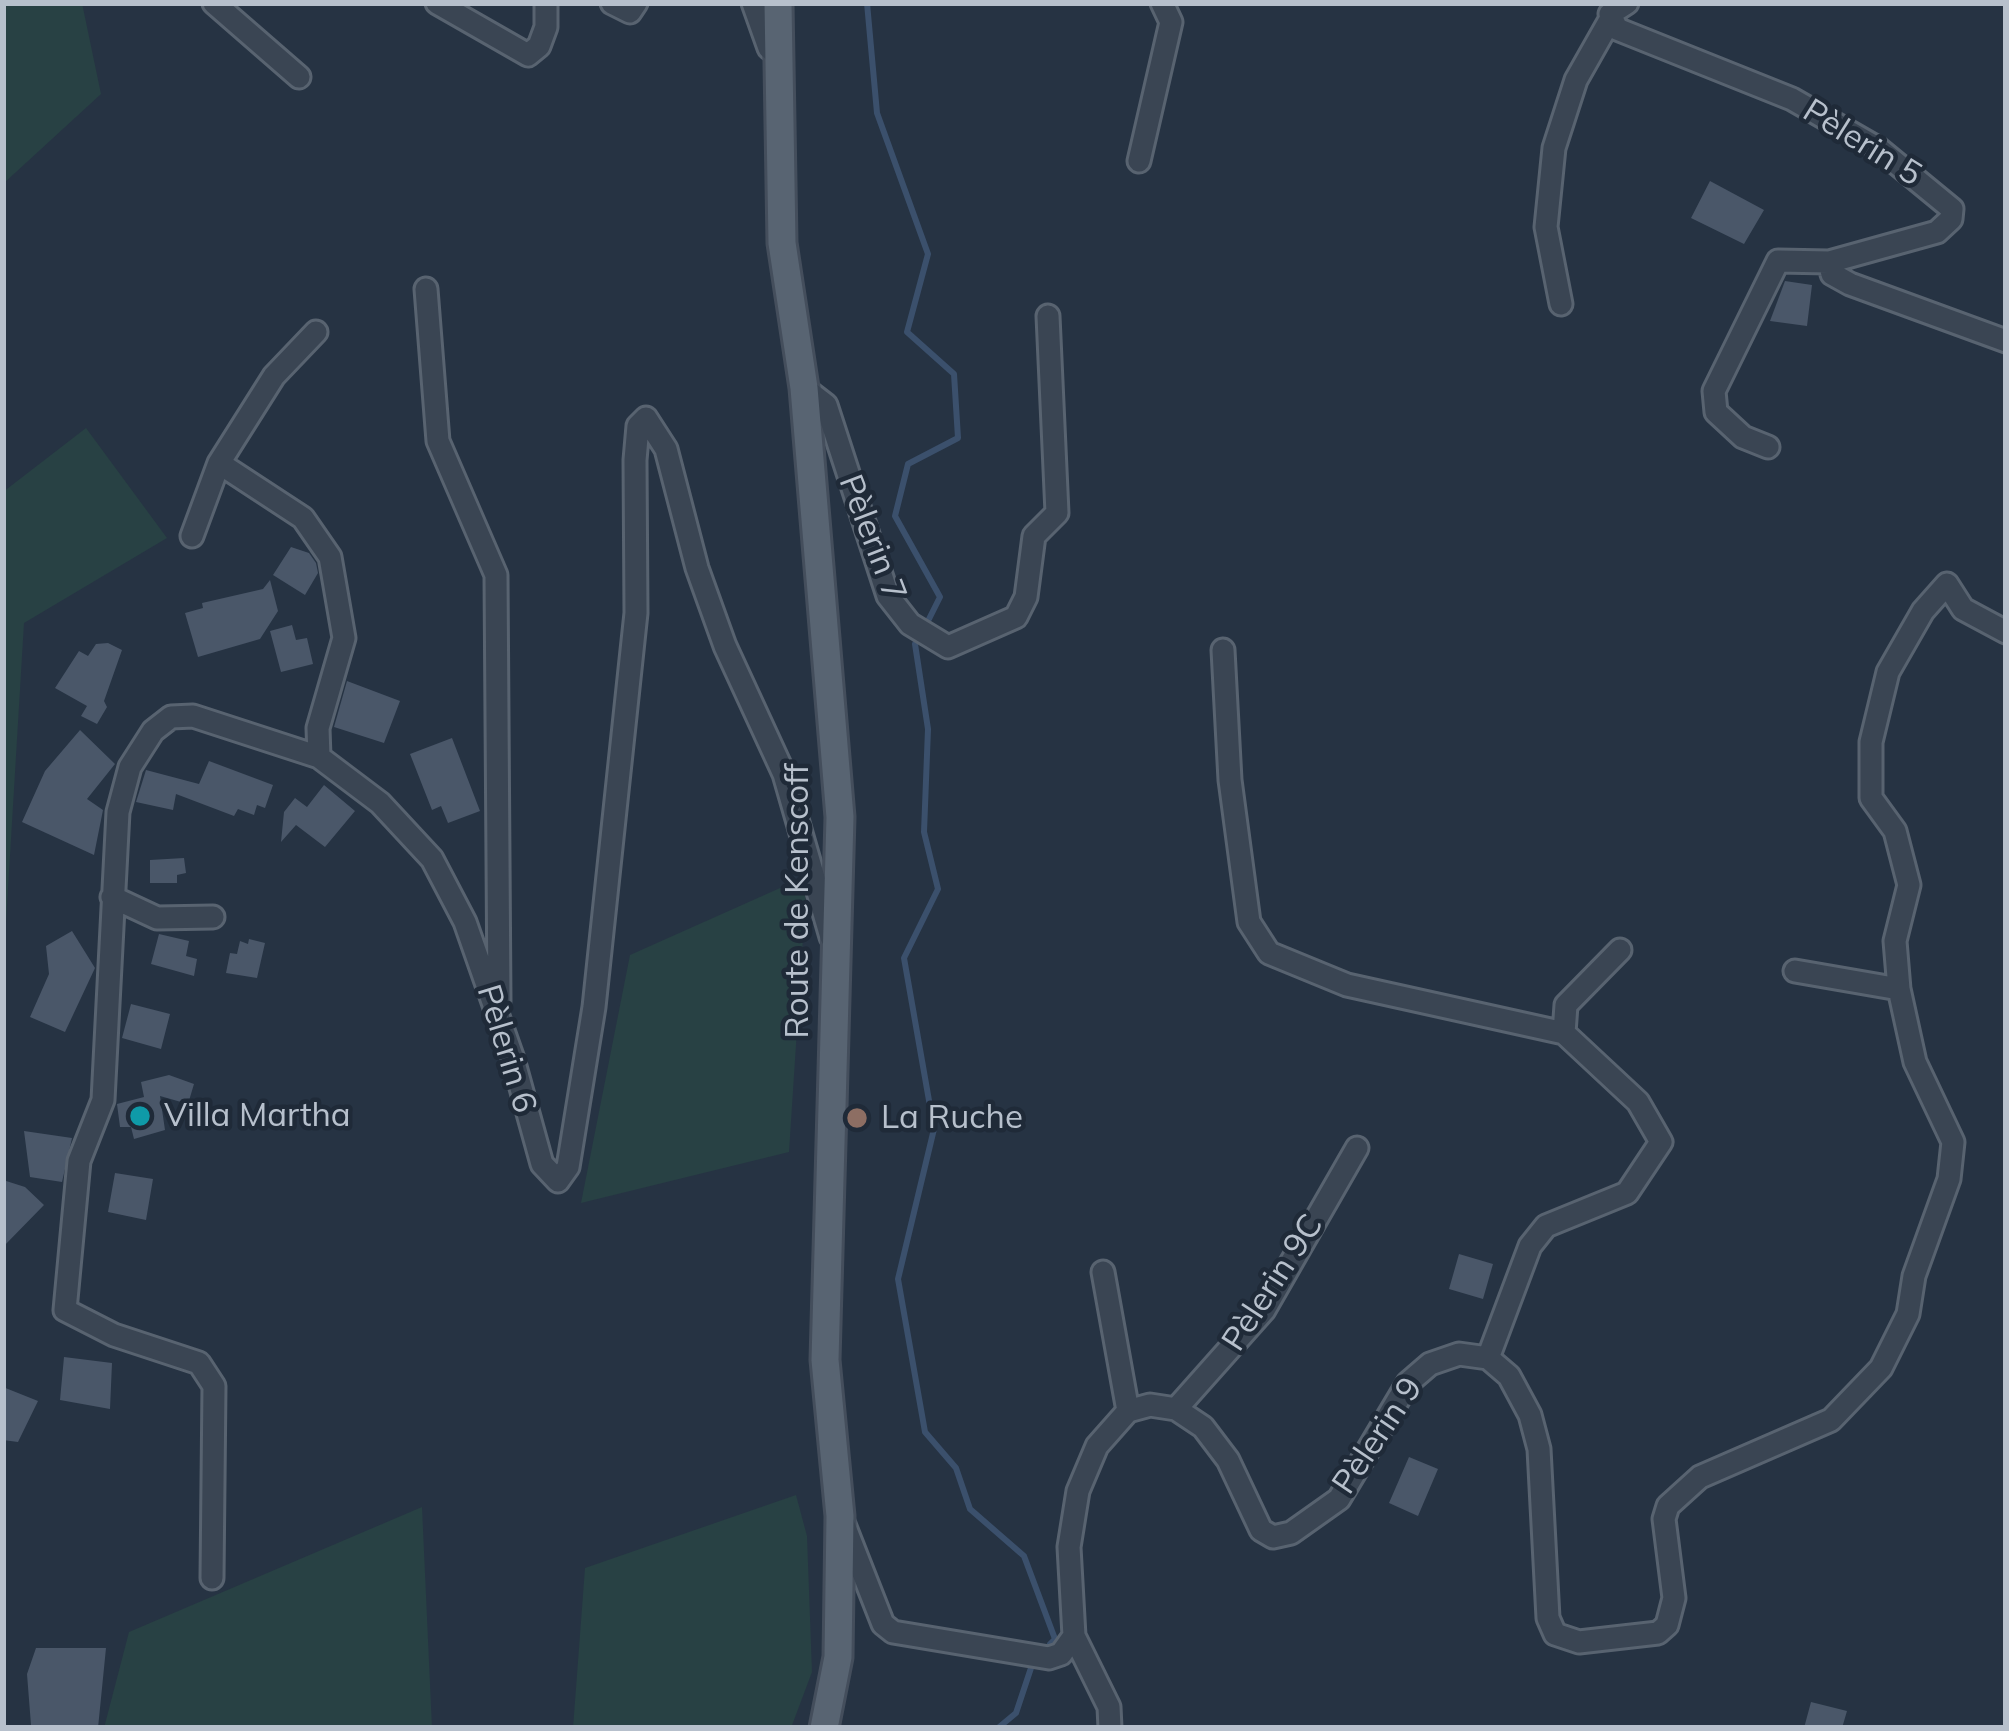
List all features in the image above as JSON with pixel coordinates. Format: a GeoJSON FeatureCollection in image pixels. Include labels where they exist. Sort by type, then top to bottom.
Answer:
{"type":"FeatureCollection","features":[{"type":"Feature","properties":{"kind":"main road","name":"Route de Kenscoff"},"geometry":{"type":"LineString","coordinates":[[778,3],[782,243],[804,388],[840,817],[825,1360],[841,1516],[838,1657],[824,1728]]}},
{"type":"Feature","properties":{"kind":"street"},"geometry":{"type":"LineString","coordinates":[[214,3],[299,77]]}},
{"type":"Feature","properties":{"kind":"street"},"geometry":{"type":"LineString","coordinates":[[437,3],[528,55],[539,46],[546,27],[546,3]]}},
{"type":"Feature","properties":{"kind":"street"},"geometry":{"type":"LineString","coordinates":[[612,3],[630,12],[636,3]]}},
{"type":"Feature","properties":{"kind":"street"},"geometry":{"type":"LineString","coordinates":[[754,3],[769,48],[778,56]]}},
{"type":"Feature","properties":{"kind":"street"},"geometry":{"type":"LineString","coordinates":[[1139,161],[1171,22],[1162,3]]}},
{"type":"Feature","properties":{"kind":"street"},"geometry":{"type":"LineString","coordinates":[[1561,304],[1546,227],[1554,148],[1576,80],[1612,9],[1627,3]]}},
{"type":"Feature","properties":{"kind":"street","name":"Pèlerin 5"},"geometry":{"type":"LineString","coordinates":[[1610,20],[1617,29],[1792,99],[1879,149],[1952,209],[1951,219],[1937,232],[1829,262]]}},
{"type":"Feature","properties":{"kind":"street"},"geometry":{"type":"LineString","coordinates":[[1768,447],[1743,437],[1715,412],[1714,391],[1778,261],[1829,262],[1832,274],[1850,284],[2006,340]]}},
{"type":"Feature","properties":{"kind":"street"},"geometry":{"type":"LineString","coordinates":[[426,289],[438,441],[496,575],[499,1020]]}},
{"type":"Feature","properties":{"kind":"street","name":"Pèlerin 7"},"geometry":{"type":"LineString","coordinates":[[804,388],[826,405],[888,596],[910,624],[948,647],[986,635],[1016,617],[1026,597],[1034,536],[1057,513],[1048,316]]}},
{"type":"Feature","properties":{"kind":"street"},"geometry":{"type":"LineString","coordinates":[[192,536],[220,464],[274,376],[316,332]]}},
{"type":"Feature","properties":{"kind":"street","name":"Pèlerin 6"},"geometry":{"type":"LineString","coordinates":[[212,1578],[214,1386],[199,1363],[114,1335],[65,1310],[79,1161],[103,1100],[116,829],[130,767],[153,731],[171,717],[193,716],[320,757],[380,803],[431,859],[465,922],[542,1164],[558,1181],[568,1167],[594,1007],[636,613],[634,460],[638,426],[646,418],[666,449],[697,568],[725,646],[784,774],[836,956]]}},
{"type":"Feature","properties":{"kind":"street"},"geometry":{"type":"LineString","coordinates":[[220,464],[303,518],[330,557],[344,638],[318,728],[320,757]]}},
{"type":"Feature","properties":{"kind":"street"},"geometry":{"type":"LineString","coordinates":[[1223,650],[1230,779],[1249,922],[1268,952],[1347,985],[1564,1034],[1638,1102],[1661,1142],[1627,1193],[1546,1226],[1488,1358],[1509,1376],[1535,1432],[1544,1486],[1548,1618],[1566,1640],[1658,1633],[1667,1625],[1674,1598],[1664,1519],[1668,1506],[1700,1477],[1831,1420],[1881,1368],[1908,1314],[1914,1276],[1949,1179],[1953,1142],[1915,1061],[1899,989],[1895,941],[1910,885],[1895,830],[1871,798],[1871,742],[1888,672],[1923,611],[1948,584],[1963,609],[2006,632]]}},
{"type":"Feature","properties":{"kind":"street"},"geometry":{"type":"LineString","coordinates":[[112,897],[157,918],[213,917]]}},
{"type":"Feature","properties":{"kind":"street"},"geometry":{"type":"LineString","coordinates":[[1564,1034],[1566,1005],[1621,950]]}},
{"type":"Feature","properties":{"kind":"street"},"geometry":{"type":"LineString","coordinates":[[1795,971],[1899,989]]}},
{"type":"Feature","properties":{"kind":"street","name":"Pèlerin 9C"},"geometry":{"type":"LineString","coordinates":[[1176,1409],[1264,1310],[1358,1148]]}},
{"type":"Feature","properties":{"kind":"street"},"geometry":{"type":"LineString","coordinates":[[1103,1272],[1128,1411]]}},
{"type":"Feature","properties":{"kind":"street","name":"Pèlerin 9"},"geometry":{"type":"LineString","coordinates":[[1176,1409],[1216,1444],[1261,1530],[1273,1537],[1291,1534],[1339,1499],[1408,1383],[1419,1373],[1459,1354],[1488,1358]]}},
{"type":"Feature","properties":{"kind":"street"},"geometry":{"type":"LineString","coordinates":[[1110,1728],[1109,1707],[1074,1636],[1069,1547],[1078,1491],[1097,1446],[1128,1411],[1150,1405],[1176,1409]]}},
{"type":"Feature","properties":{"kind":"street"},"geometry":{"type":"LineString","coordinates":[[841,1516],[883,1624],[892,1632],[1049,1658],[1061,1654],[1074,1636]]}},
{"type":"Feature","properties":{"kind":"green space"},"geometry":{"type":"Polygon","coordinates":[[[3,3],[82,3],[101,94],[3,184],[3,3]]]}},
{"type":"Feature","properties":{"kind":"green space"},"geometry":{"type":"Polygon","coordinates":[[[86,428],[167,538],[24,623],[3,972],[3,492],[86,428]]]}},
{"type":"Feature","properties":{"kind":"green space"},"geometry":{"type":"Polygon","coordinates":[[[807,876],[789,1152],[581,1203],[630,955],[807,876]]]}},
{"type":"Feature","properties":{"kind":"green space"},"geometry":{"type":"Polygon","coordinates":[[[796,1495],[807,1536],[812,1672],[791,1728],[573,1728],[585,1568],[796,1495]]]}},
{"type":"Feature","properties":{"kind":"green space"},"geometry":{"type":"Polygon","coordinates":[[[422,1507],[432,1728],[104,1728],[129,1632],[422,1507]]]}},
{"type":"Feature","properties":{"kind":"building"},"geometry":{"type":"Polygon","coordinates":[[[1710,181],[1764,210],[1744,244],[1691,218],[1710,181]]]}},
{"type":"Feature","properties":{"kind":"building"},"geometry":{"type":"Polygon","coordinates":[[[1785,281],[1812,285],[1807,326],[1770,321],[1785,281]]]}},
{"type":"Feature","properties":{"kind":"building"},"geometry":{"type":"Polygon","coordinates":[[[291,547],[309,553],[316,563],[318,573],[305,595],[273,575],[291,547]]]}},
{"type":"Feature","properties":{"kind":"building"},"geometry":{"type":"Polygon","coordinates":[[[270,580],[278,611],[260,639],[198,657],[185,613],[203,608],[202,603],[263,589],[270,580]]]}},
{"type":"Feature","properties":{"kind":"building"},"geometry":{"type":"Polygon","coordinates":[[[292,625],[296,640],[307,638],[313,664],[281,672],[270,631],[292,625]]]}},
{"type":"Feature","properties":{"kind":"building"},"geometry":{"type":"Polygon","coordinates":[[[108,643],[122,650],[104,701],[107,707],[97,724],[81,716],[87,706],[55,688],[79,651],[88,656],[96,644],[108,643]]]}},
{"type":"Feature","properties":{"kind":"building"},"geometry":{"type":"Polygon","coordinates":[[[347,681],[400,701],[384,743],[334,727],[347,681]]]}},
{"type":"Feature","properties":{"kind":"building"},"geometry":{"type":"Polygon","coordinates":[[[80,730],[115,764],[87,799],[103,810],[94,855],[22,822],[45,771],[80,730]]]}},
{"type":"Feature","properties":{"kind":"building"},"geometry":{"type":"Polygon","coordinates":[[[452,738],[480,811],[448,823],[441,806],[432,810],[410,754],[452,738]]]}},
{"type":"Feature","properties":{"kind":"building"},"geometry":{"type":"Polygon","coordinates":[[[209,761],[273,785],[265,808],[257,805],[254,815],[238,809],[234,816],[176,794],[173,810],[136,802],[146,770],[199,784],[209,761]]]}},
{"type":"Feature","properties":{"kind":"building"},"geometry":{"type":"Polygon","coordinates":[[[324,785],[355,811],[325,847],[296,825],[281,842],[284,812],[295,798],[307,807],[324,785]]]}},
{"type":"Feature","properties":{"kind":"building"},"geometry":{"type":"Polygon","coordinates":[[[184,858],[186,873],[177,875],[177,883],[150,883],[150,860],[184,858]]]}},
{"type":"Feature","properties":{"kind":"building"},"geometry":{"type":"Polygon","coordinates":[[[72,931],[95,968],[65,1032],[30,1017],[49,974],[46,946],[72,931]]]}},
{"type":"Feature","properties":{"kind":"building"},"geometry":{"type":"Polygon","coordinates":[[[159,934],[189,941],[186,956],[197,959],[194,976],[151,964],[159,934]]]}},
{"type":"Feature","properties":{"kind":"building"},"geometry":{"type":"Polygon","coordinates":[[[249,939],[265,943],[257,978],[226,973],[230,953],[237,954],[240,941],[248,944],[249,939]]]}},
{"type":"Feature","properties":{"kind":"building"},"geometry":{"type":"Polygon","coordinates":[[[131,1004],[170,1014],[161,1049],[122,1038],[131,1004]]]}},
{"type":"Feature","properties":{"kind":"building","name":"Villa Martha"},"geometry":{"type":"Polygon","coordinates":[[[169,1075],[194,1084],[188,1104],[160,1096],[165,1130],[134,1139],[131,1127],[120,1127],[117,1104],[144,1097],[141,1082],[169,1075]]]}},
{"type":"Feature","properties":{"kind":"building"},"geometry":{"type":"Polygon","coordinates":[[[24,1131],[72,1138],[62,1182],[30,1177],[24,1131]]]}},
{"type":"Feature","properties":{"kind":"building"},"geometry":{"type":"Polygon","coordinates":[[[115,1173],[153,1179],[146,1220],[108,1212],[115,1173]]]}},
{"type":"Feature","properties":{"kind":"building"},"geometry":{"type":"Polygon","coordinates":[[[3,1180],[25,1187],[44,1205],[3,1247],[3,1180]]]}},
{"type":"Feature","properties":{"kind":"building"},"geometry":{"type":"Polygon","coordinates":[[[1459,1254],[1493,1264],[1483,1299],[1449,1289],[1459,1254]]]}},
{"type":"Feature","properties":{"kind":"building"},"geometry":{"type":"Polygon","coordinates":[[[64,1357],[112,1363],[110,1409],[60,1400],[64,1357]]]}},
{"type":"Feature","properties":{"kind":"building"},"geometry":{"type":"Polygon","coordinates":[[[3,1387],[38,1401],[18,1442],[3,1440],[3,1387]]]}},
{"type":"Feature","properties":{"kind":"building"},"geometry":{"type":"Polygon","coordinates":[[[1409,1457],[1438,1469],[1418,1516],[1389,1503],[1409,1457]]]}},
{"type":"Feature","properties":{"kind":"building"},"geometry":{"type":"Polygon","coordinates":[[[36,1648],[106,1648],[98,1728],[31,1725],[27,1674],[36,1648]]]}},
{"type":"Feature","properties":{"kind":"building"},"geometry":{"type":"Polygon","coordinates":[[[1811,1702],[1847,1711],[1842,1728],[1804,1728],[1811,1702]]]}},
{"type":"Feature","properties":{"kind":"waterway"},"geometry":{"type":"LineString","coordinates":[[867,3],[877,113],[928,254],[907,332],[954,374],[958,438],[908,464],[895,516],[940,597],[929,619]]}},
{"type":"Feature","properties":{"kind":"waterway"},"geometry":{"type":"LineString","coordinates":[[915,644],[928,729],[924,832],[938,889],[904,958],[934,1129],[898,1279],[925,1432],[956,1468],[970,1509],[1024,1556],[1055,1639],[1050,1644]]}},
{"type":"Feature","properties":{"kind":"waterway"},"geometry":{"type":"LineString","coordinates":[[998,1728],[1016,1713],[1032,1665]]}},
{"type":"Feature","properties":{"kind":"place","name":"Villa Martha"},"geometry":{"type":"Point","coordinates":[140,1116]}},
{"type":"Feature","properties":{"kind":"place","name":"La Ruche"},"geometry":{"type":"Point","coordinates":[857,1118]}}]}
